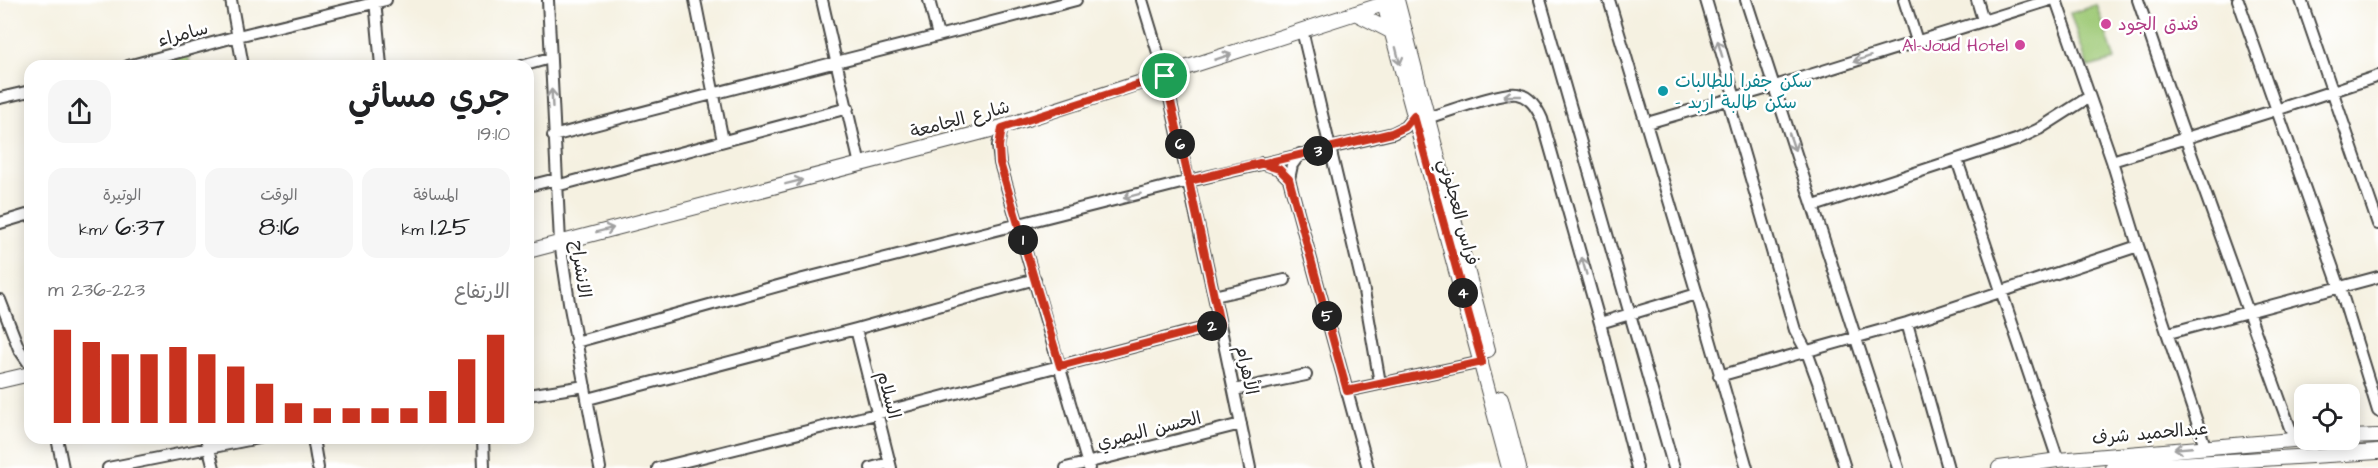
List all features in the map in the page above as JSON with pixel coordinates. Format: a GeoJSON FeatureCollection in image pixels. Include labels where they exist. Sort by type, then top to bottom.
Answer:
{"type":"FeatureCollection","features":[{"type":"Feature","properties":{"kind":"main road","name":"شارع الجامعة"},"geometry":{"type":"LineString","coordinates":[[534,249],[1002,128],[1390,1]]}},
{"type":"Feature","properties":{"kind":"main road","name":"فراس العجلوني"},"geometry":{"type":"LineString","coordinates":[[1390,1],[1392,32],[1420,117],[1519,468]]}},
{"type":"Feature","properties":{"kind":"main road","name":"فراس العجلوني"},"geometry":{"type":"LineString","coordinates":[[1390,1],[1509,468]]}},
{"type":"Feature","properties":{"kind":"main road"},"geometry":{"type":"LineString","coordinates":[[1354,13],[1392,32]]}},
{"type":"Feature","properties":{"kind":"main road"},"geometry":{"type":"LineString","coordinates":[[0,381],[24,375]]}},
{"type":"Feature","properties":{"kind":"main road"},"geometry":{"type":"LineString","coordinates":[[2360,437],[2378,436]]}},
{"type":"Feature","properties":{"kind":"main road","name":"عبدالحميد شرف"},"geometry":{"type":"LineString","coordinates":[[1999,468],[2058,460],[2294,439]]}},
{"type":"Feature","properties":{"kind":"main road","name":"عبدالحميد شرف"},"geometry":{"type":"LineString","coordinates":[[2112,468],[2255,464],[2378,452]]}},
{"type":"Feature","properties":{"kind":"street"},"geometry":{"type":"LineString","coordinates":[[231,0],[242,60]]}},
{"type":"Feature","properties":{"kind":"street","name":"الانشراح"},"geometry":{"type":"LineString","coordinates":[[548,0],[560,242],[600,468]]}},
{"type":"Feature","properties":{"kind":"street"},"geometry":{"type":"LineString","coordinates":[[695,0],[723,141]]}},
{"type":"Feature","properties":{"kind":"street"},"geometry":{"type":"LineString","coordinates":[[822,0],[860,165]]}},
{"type":"Feature","properties":{"kind":"street"},"geometry":{"type":"LineString","coordinates":[[928,0],[938,36]]}},
{"type":"Feature","properties":{"kind":"street"},"geometry":{"type":"LineString","coordinates":[[553,136],[1076,0]]}},
{"type":"Feature","properties":{"kind":"street","name":"الأهرام"},"geometry":{"type":"LineString","coordinates":[[1142,0],[1165,76],[1250,468]]}},
{"type":"Feature","properties":{"kind":"street"},"geometry":{"type":"LineString","coordinates":[[1540,0],[1674,468]]}},
{"type":"Feature","properties":{"kind":"street"},"geometry":{"type":"LineString","coordinates":[[1609,0],[1747,468]]}},
{"type":"Feature","properties":{"kind":"street"},"geometry":{"type":"LineString","coordinates":[[1706,0],[1731,99],[1796,330],[1807,352],[1845,468]]}},
{"type":"Feature","properties":{"kind":"street"},"geometry":{"type":"LineString","coordinates":[[1746,0],[1772,87],[1814,206],[1898,468]]}},
{"type":"Feature","properties":{"kind":"street"},"geometry":{"type":"LineString","coordinates":[[1904,0],[1917,41]]}},
{"type":"Feature","properties":{"kind":"street"},"geometry":{"type":"LineString","coordinates":[[1977,0],[1983,20]]}},
{"type":"Feature","properties":{"kind":"street"},"geometry":{"type":"LineString","coordinates":[[1647,123],[1772,87],[2049,0]]}},
{"type":"Feature","properties":{"kind":"street"},"geometry":{"type":"LineString","coordinates":[[2056,0],[2112,161],[2205,446]]}},
{"type":"Feature","properties":{"kind":"street"},"geometry":{"type":"LineString","coordinates":[[2138,0],[2249,312],[2294,426]]}},
{"type":"Feature","properties":{"kind":"street"},"geometry":{"type":"LineString","coordinates":[[2238,0],[2340,288],[2378,411]]}},
{"type":"Feature","properties":{"kind":"street"},"geometry":{"type":"LineString","coordinates":[[2301,0],[2378,224]]}},
{"type":"Feature","properties":{"kind":"street"},"geometry":{"type":"LineString","coordinates":[[379,1],[381,60]]}},
{"type":"Feature","properties":{"kind":"street","name":"سامراء"},"geometry":{"type":"LineString","coordinates":[[150,60],[379,1]]}},
{"type":"Feature","properties":{"kind":"street"},"geometry":{"type":"LineString","coordinates":[[1302,30],[1364,291],[1380,383]]}},
{"type":"Feature","properties":{"kind":"street"},"geometry":{"type":"LineString","coordinates":[[534,63],[550,58]]}},
{"type":"Feature","properties":{"kind":"street"},"geometry":{"type":"LineString","coordinates":[[2112,161],[2378,76]]}},
{"type":"Feature","properties":{"kind":"street"},"geometry":{"type":"LineString","coordinates":[[0,98],[24,92]]}},
{"type":"Feature","properties":{"kind":"street"},"geometry":{"type":"LineString","coordinates":[[576,342],[804,279],[1260,163],[1392,133],[1420,117],[1510,94],[1524,96],[1537,108],[1542,119],[1600,323],[1637,468]]}},
{"type":"Feature","properties":{"kind":"street"},"geometry":{"type":"LineString","coordinates":[[1814,206],[2024,136],[2089,97]]}},
{"type":"Feature","properties":{"kind":"street"},"geometry":{"type":"LineString","coordinates":[[534,185],[556,182],[723,141],[848,108]]}},
{"type":"Feature","properties":{"kind":"street"},"geometry":{"type":"LineString","coordinates":[[1002,128],[998,154],[1088,465]]}},
{"type":"Feature","properties":{"kind":"street"},"geometry":{"type":"LineString","coordinates":[[1300,154],[1292,165],[1289,179],[1368,468]]}},
{"type":"Feature","properties":{"kind":"street"},"geometry":{"type":"LineString","coordinates":[[1957,160],[2058,460]]}},
{"type":"Feature","properties":{"kind":"street"},"geometry":{"type":"LineString","coordinates":[[1260,163],[1279,169],[1289,179]]}},
{"type":"Feature","properties":{"kind":"street"},"geometry":{"type":"LineString","coordinates":[[0,223],[24,216]]}},
{"type":"Feature","properties":{"kind":"street"},"geometry":{"type":"LineString","coordinates":[[1719,375],[1907,323],[2138,246]]}},
{"type":"Feature","properties":{"kind":"street"},"geometry":{"type":"LineString","coordinates":[[2169,333],[2378,277]]}},
{"type":"Feature","properties":{"kind":"street"},"geometry":{"type":"LineString","coordinates":[[588,399],[856,329],[1035,279]]}},
{"type":"Feature","properties":{"kind":"street"},"geometry":{"type":"LineString","coordinates":[[1214,296],[1285,280]]}},
{"type":"Feature","properties":{"kind":"street"},"geometry":{"type":"LineString","coordinates":[[1600,323],[1697,294]]}},
{"type":"Feature","properties":{"kind":"street"},"geometry":{"type":"LineString","coordinates":[[0,300],[18,349],[24,357]]}},
{"type":"Feature","properties":{"kind":"street"},"geometry":{"type":"LineString","coordinates":[[1907,323],[1948,468]]}},
{"type":"Feature","properties":{"kind":"street"},"geometry":{"type":"LineString","coordinates":[[658,468],[1220,324]]}},
{"type":"Feature","properties":{"kind":"street","name":"السلام"},"geometry":{"type":"LineString","coordinates":[[856,329],[890,466]]}},
{"type":"Feature","properties":{"kind":"street"},"geometry":{"type":"LineString","coordinates":[[1347,391],[1482,362]]}},
{"type":"Feature","properties":{"kind":"street"},"geometry":{"type":"LineString","coordinates":[[1234,390],[1306,375]]}},
{"type":"Feature","properties":{"kind":"street"},"geometry":{"type":"LineString","coordinates":[[534,394],[585,386]]}},
{"type":"Feature","properties":{"kind":"street","name":"الحسن البصري"},"geometry":{"type":"LineString","coordinates":[[1066,468],[1088,465],[1241,424]]}},
{"type":"Feature","properties":{"kind":"street"},"geometry":{"type":"LineString","coordinates":[[2254,442],[2255,464]]}},
{"type":"Feature","properties":{"kind":"street"},"geometry":{"type":"LineString","coordinates":[[58,444],[63,468]]}},
{"type":"Feature","properties":{"kind":"street"},"geometry":{"type":"LineString","coordinates":[[108,468],[199,444]]}},
{"type":"Feature","properties":{"kind":"street"},"geometry":{"type":"LineString","coordinates":[[208,444],[214,468]]}},
{"type":"Feature","properties":{"kind":"street"},"geometry":{"type":"LineString","coordinates":[[314,444],[318,468]]}},
{"type":"Feature","properties":{"kind":"street"},"geometry":{"type":"LineString","coordinates":[[483,444],[484,468]]}},
{"type":"Feature","properties":{"kind":"street"},"geometry":{"type":"LineString","coordinates":[[871,468],[890,466]]}},
{"type":"Feature","properties":{"kind":"green space"},"geometry":{"type":"Polygon","coordinates":[[[2097,5],[2115,60],[2088,67],[2070,13],[2097,5]]]}},
{"type":"Feature","properties":{"kind":"green space"},"geometry":{"type":"Polygon","coordinates":[[[187,53],[189,60],[170,60],[169,58],[187,53]]]}},
{"type":"Feature","properties":{"kind":"place","name":"فندق الجود"},"geometry":{"type":"Point","coordinates":[2106,24]}},
{"type":"Feature","properties":{"kind":"place","name":"Al-Joud Hotel"},"geometry":{"type":"Point","coordinates":[2020,45]}},
{"type":"Feature","properties":{"kind":"place","name":"سكن جفرا للطالبات - سكن طالبة اربد"},"geometry":{"type":"Point","coordinates":[1663,91]}},
{"type":"Feature","properties":{"kind":"route"},"geometry":{"type":"LineString","coordinates":[[1165,76],[1002,128],[998,154],[1000,163],[1060,366],[1220,324],[1189,181],[1260,163],[1399,131],[1414,116],[1482,362],[1347,391],[1289,179],[1279,169],[1260,163],[1189,181],[1165,76]]}}]}
